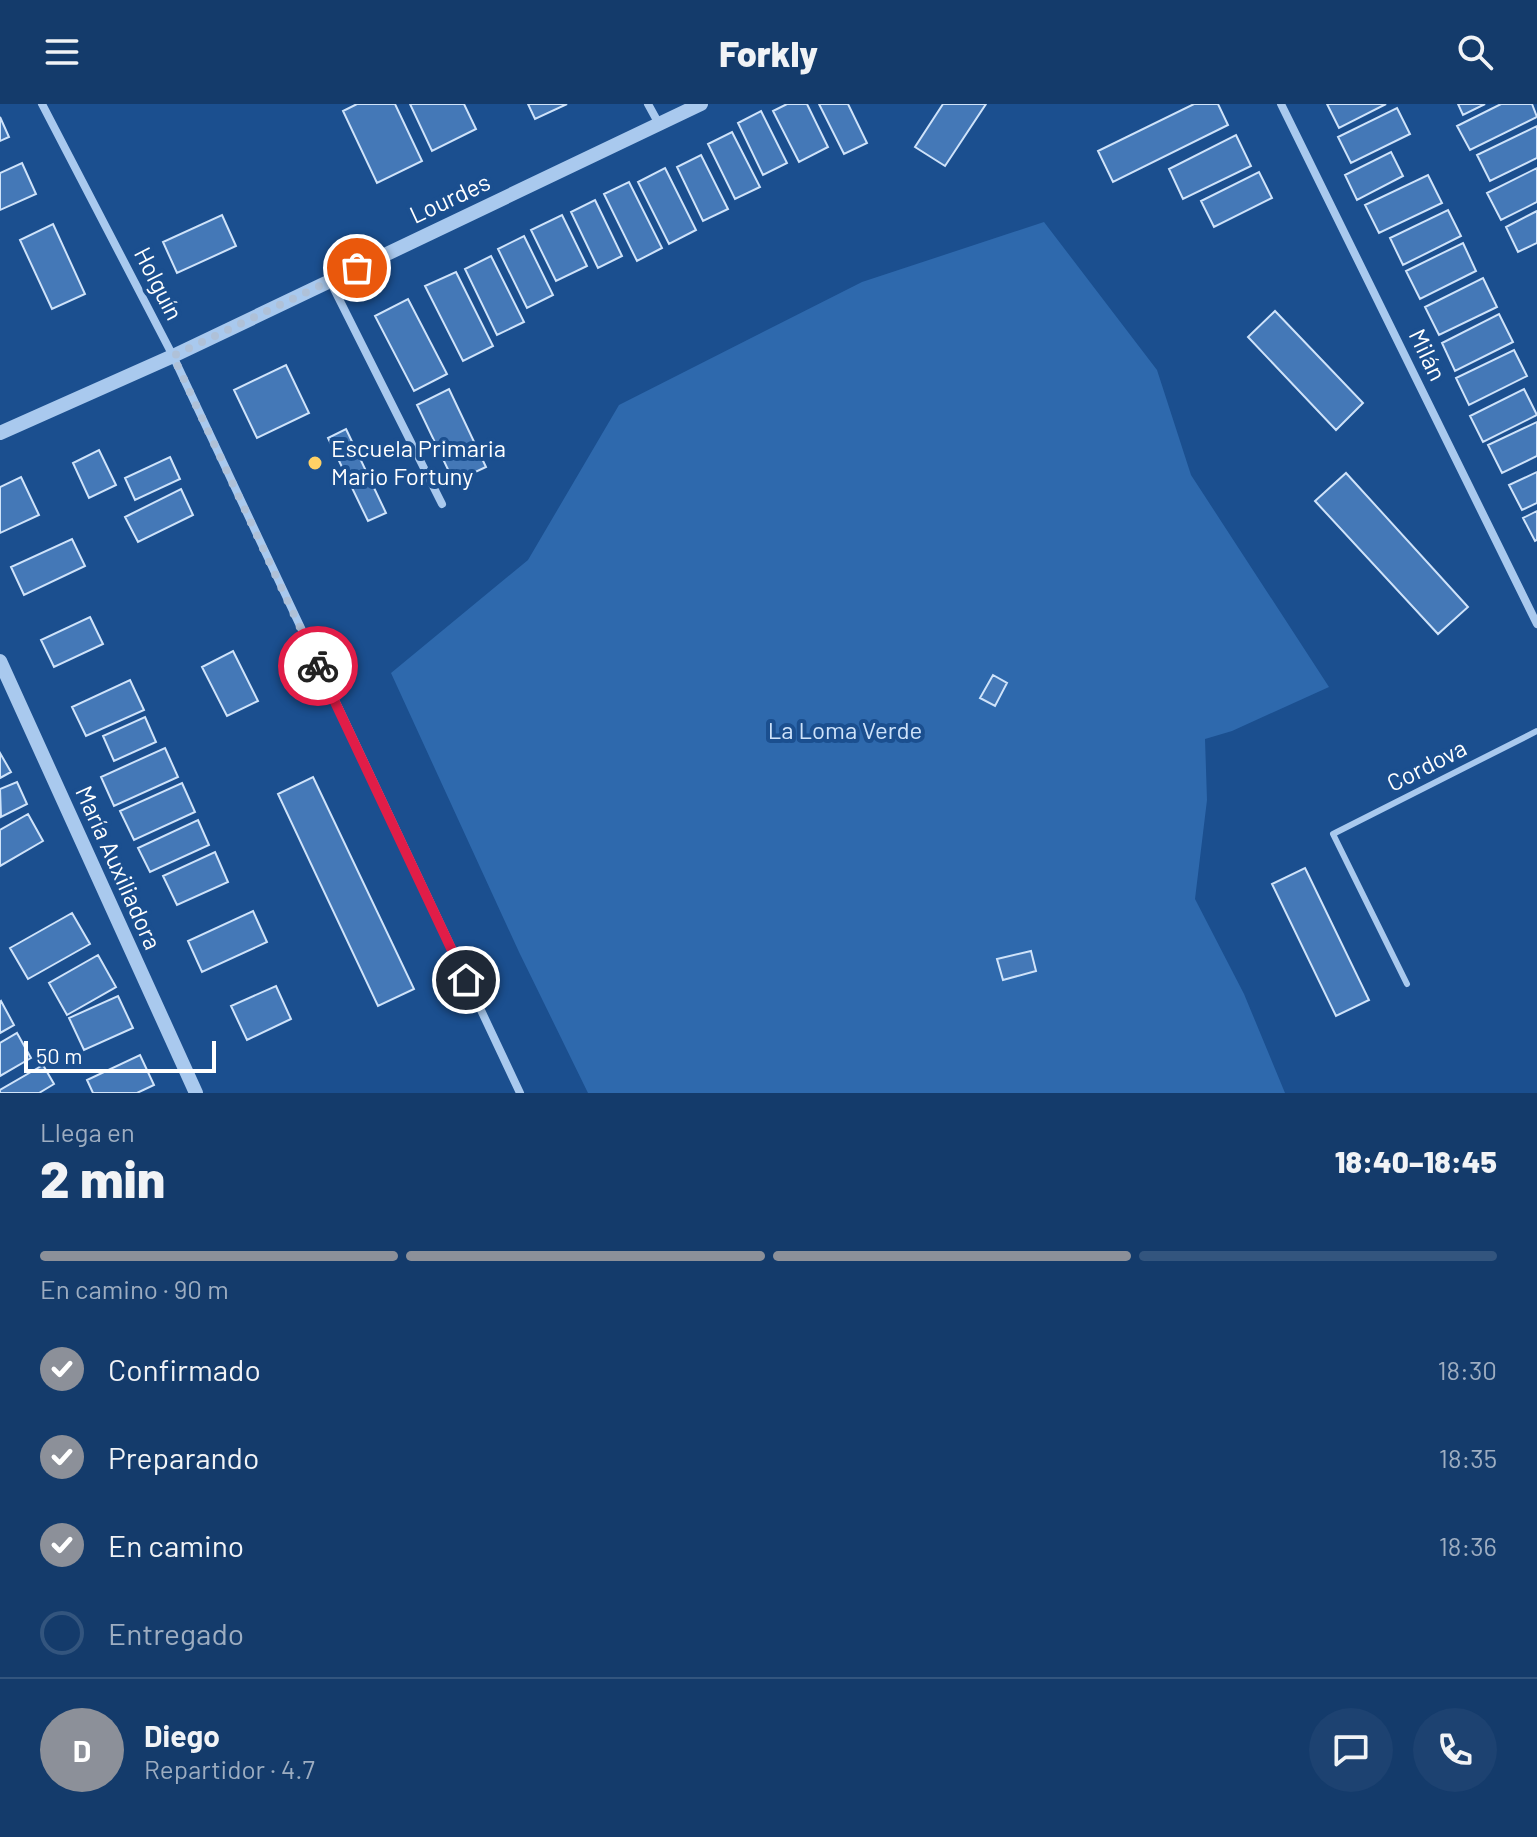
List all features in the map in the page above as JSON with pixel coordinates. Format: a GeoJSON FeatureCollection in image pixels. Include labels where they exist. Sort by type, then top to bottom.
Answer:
{"type":"FeatureCollection","features":[{"type":"Feature","properties":{"kind":"street","name":"Holguín"},"geometry":{"type":"LineString","coordinates":[[42,104],[173,356],[520,1093]]}},
{"type":"Feature","properties":{"kind":"street"},"geometry":{"type":"LineString","coordinates":[[648,104],[659,124]]}},
{"type":"Feature","properties":{"kind":"street","name":"Lourdes"},"geometry":{"type":"LineString","coordinates":[[0,433],[173,356],[701,104]]}},
{"type":"Feature","properties":{"kind":"street","name":"Milán"},"geometry":{"type":"LineString","coordinates":[[1281,104],[1537,624]]}},
{"type":"Feature","properties":{"kind":"street"},"geometry":{"type":"LineString","coordinates":[[330,281],[442,504]]}},
{"type":"Feature","properties":{"kind":"street","name":"María Auxiliadora"},"geometry":{"type":"LineString","coordinates":[[0,661],[196,1093]]}},
{"type":"Feature","properties":{"kind":"lane","name":"Cordova"},"geometry":{"type":"LineString","coordinates":[[1407,984],[1333,834],[1537,731]]}},
{"type":"Feature","properties":{"kind":"green space","name":"La Loma Verde"},"geometry":{"type":"Polygon","coordinates":[[[1044,222],[1157,370],[1191,475],[1329,687],[1232,731],[1205,739],[1207,800],[1195,899],[1244,994],[1285,1093],[588,1093],[519,952],[391,673],[528,560],[619,405],[862,282],[1044,222]]]}},
{"type":"Feature","properties":{"kind":"building"},"geometry":{"type":"Polygon","coordinates":[[[357,104],[395,104],[422,161],[377,183],[343,111],[357,104]]]}},
{"type":"Feature","properties":{"kind":"building"},"geometry":{"type":"Polygon","coordinates":[[[410,104],[464,104],[476,129],[432,151],[410,104]]]}},
{"type":"Feature","properties":{"kind":"building"},"geometry":{"type":"Polygon","coordinates":[[[528,104],[567,104],[535,119],[528,104]]]}},
{"type":"Feature","properties":{"kind":"building"},"geometry":{"type":"Polygon","coordinates":[[[787,104],[807,104],[828,147],[799,162],[773,111],[787,104]]]}},
{"type":"Feature","properties":{"kind":"building"},"geometry":{"type":"Polygon","coordinates":[[[819,104],[848,104],[867,143],[844,154],[819,104]]]}},
{"type":"Feature","properties":{"kind":"building"},"geometry":{"type":"Polygon","coordinates":[[[943,104],[986,104],[945,166],[915,147],[943,104]]]}},
{"type":"Feature","properties":{"kind":"building"},"geometry":{"type":"Polygon","coordinates":[[[1194,104],[1218,104],[1228,125],[1113,182],[1098,151],[1194,104]]]}},
{"type":"Feature","properties":{"kind":"building"},"geometry":{"type":"Polygon","coordinates":[[[1327,104],[1386,104],[1339,128],[1327,104]]]}},
{"type":"Feature","properties":{"kind":"building"},"geometry":{"type":"Polygon","coordinates":[[[1458,104],[1485,104],[1463,115],[1458,104]]]}},
{"type":"Feature","properties":{"kind":"building"},"geometry":{"type":"Polygon","coordinates":[[[1501,104],[1532,104],[1537,117],[1470,150],[1457,126],[1501,104]]]}},
{"type":"Feature","properties":{"kind":"building"},"geometry":{"type":"Polygon","coordinates":[[[1397,108],[1410,134],[1351,163],[1338,137],[1397,108]]]}},
{"type":"Feature","properties":{"kind":"building"},"geometry":{"type":"Polygon","coordinates":[[[761,111],[787,163],[763,175],[738,123],[761,111]]]}},
{"type":"Feature","properties":{"kind":"building"},"geometry":{"type":"Polygon","coordinates":[[[0,117],[9,137],[0,141],[0,117]]]}},
{"type":"Feature","properties":{"kind":"building"},"geometry":{"type":"Polygon","coordinates":[[[1537,126],[1537,158],[1490,181],[1477,155],[1537,126]]]}},
{"type":"Feature","properties":{"kind":"building"},"geometry":{"type":"Polygon","coordinates":[[[732,132],[760,187],[735,199],[708,144],[732,132]]]}},
{"type":"Feature","properties":{"kind":"building"},"geometry":{"type":"Polygon","coordinates":[[[1236,135],[1251,166],[1183,199],[1169,169],[1236,135]]]}},
{"type":"Feature","properties":{"kind":"building"},"geometry":{"type":"Polygon","coordinates":[[[1391,152],[1403,176],[1357,200],[1345,175],[1391,152]]]}},
{"type":"Feature","properties":{"kind":"building"},"geometry":{"type":"Polygon","coordinates":[[[701,155],[728,209],[703,221],[677,167],[701,155]]]}},
{"type":"Feature","properties":{"kind":"building"},"geometry":{"type":"Polygon","coordinates":[[[22,163],[36,194],[0,210],[0,173],[22,163]]]}},
{"type":"Feature","properties":{"kind":"building"},"geometry":{"type":"Polygon","coordinates":[[[665,168],[696,230],[669,244],[638,182],[665,168]]]}},
{"type":"Feature","properties":{"kind":"building"},"geometry":{"type":"Polygon","coordinates":[[[1537,168],[1537,202],[1501,220],[1487,193],[1537,168]]]}},
{"type":"Feature","properties":{"kind":"building"},"geometry":{"type":"Polygon","coordinates":[[[1259,172],[1272,198],[1214,227],[1201,201],[1259,172]]]}},
{"type":"Feature","properties":{"kind":"building"},"geometry":{"type":"Polygon","coordinates":[[[1428,175],[1442,203],[1379,233],[1365,205],[1428,175]]]}},
{"type":"Feature","properties":{"kind":"building"},"geometry":{"type":"Polygon","coordinates":[[[629,182],[662,248],[637,261],[604,194],[629,182]]]}},
{"type":"Feature","properties":{"kind":"building"},"geometry":{"type":"Polygon","coordinates":[[[595,200],[622,256],[598,268],[571,212],[595,200]]]}},
{"type":"Feature","properties":{"kind":"building"},"geometry":{"type":"Polygon","coordinates":[[[1448,210],[1461,236],[1403,265],[1390,238],[1448,210]]]}},
{"type":"Feature","properties":{"kind":"building"},"geometry":{"type":"Polygon","coordinates":[[[1537,211],[1537,243],[1518,252],[1506,227],[1537,211]]]}},
{"type":"Feature","properties":{"kind":"building"},"geometry":{"type":"Polygon","coordinates":[[[222,215],[236,246],[177,273],[163,242],[222,215]]]}},
{"type":"Feature","properties":{"kind":"building"},"geometry":{"type":"Polygon","coordinates":[[[562,215],[587,266],[556,281],[531,230],[562,215]]]}},
{"type":"Feature","properties":{"kind":"building"},"geometry":{"type":"Polygon","coordinates":[[[53,224],[85,294],[52,309],[20,240],[53,224]]]}},
{"type":"Feature","properties":{"kind":"building"},"geometry":{"type":"Polygon","coordinates":[[[524,236],[553,295],[527,308],[498,249],[524,236]]]}},
{"type":"Feature","properties":{"kind":"building"},"geometry":{"type":"Polygon","coordinates":[[[1463,243],[1476,271],[1420,299],[1406,271],[1463,243]]]}},
{"type":"Feature","properties":{"kind":"building"},"geometry":{"type":"Polygon","coordinates":[[[491,256],[524,322],[497,335],[465,269],[491,256]]]}},
{"type":"Feature","properties":{"kind":"building"},"geometry":{"type":"Polygon","coordinates":[[[456,272],[493,346],[463,361],[425,286],[456,272]]]}},
{"type":"Feature","properties":{"kind":"building"},"geometry":{"type":"Polygon","coordinates":[[[1483,278],[1497,307],[1439,335],[1425,307],[1483,278]]]}},
{"type":"Feature","properties":{"kind":"building"},"geometry":{"type":"Polygon","coordinates":[[[408,299],[447,374],[414,391],[375,316],[408,299]]]}},
{"type":"Feature","properties":{"kind":"building"},"geometry":{"type":"Polygon","coordinates":[[[1275,311],[1363,403],[1336,430],[1248,337],[1275,311]]]}},
{"type":"Feature","properties":{"kind":"building"},"geometry":{"type":"Polygon","coordinates":[[[1499,314],[1513,342],[1455,371],[1442,343],[1499,314]]]}},
{"type":"Feature","properties":{"kind":"building"},"geometry":{"type":"Polygon","coordinates":[[[1514,350],[1527,376],[1469,405],[1456,378],[1514,350]]]}},
{"type":"Feature","properties":{"kind":"building"},"geometry":{"type":"Polygon","coordinates":[[[286,365],[309,413],[257,438],[234,390],[286,365]]]}},
{"type":"Feature","properties":{"kind":"building"},"geometry":{"type":"Polygon","coordinates":[[[449,389],[486,467],[454,482],[417,405],[449,389]]]}},
{"type":"Feature","properties":{"kind":"building"},"geometry":{"type":"Polygon","coordinates":[[[1524,389],[1537,415],[1483,442],[1470,416],[1524,389]]]}},
{"type":"Feature","properties":{"kind":"building"},"geometry":{"type":"Polygon","coordinates":[[[1537,422],[1537,456],[1502,473],[1488,445],[1537,422]]]}},
{"type":"Feature","properties":{"kind":"building"},"geometry":{"type":"Polygon","coordinates":[[[346,429],[386,513],[368,521],[328,438],[346,429]]]}},
{"type":"Feature","properties":{"kind":"building"},"geometry":{"type":"Polygon","coordinates":[[[99,450],[116,485],[89,498],[73,463],[99,450]]]}},
{"type":"Feature","properties":{"kind":"building"},"geometry":{"type":"Polygon","coordinates":[[[170,457],[180,479],[135,500],[125,478],[170,457]]]}},
{"type":"Feature","properties":{"kind":"building"},"geometry":{"type":"Polygon","coordinates":[[[1537,472],[1537,503],[1522,510],[1509,485],[1537,472]]]}},
{"type":"Feature","properties":{"kind":"building"},"geometry":{"type":"Polygon","coordinates":[[[1346,473],[1468,607],[1438,634],[1315,501],[1346,473]]]}},
{"type":"Feature","properties":{"kind":"building"},"geometry":{"type":"Polygon","coordinates":[[[21,477],[39,515],[0,533],[0,487],[21,477]]]}},
{"type":"Feature","properties":{"kind":"building"},"geometry":{"type":"Polygon","coordinates":[[[181,489],[193,515],[138,542],[125,517],[181,489]]]}},
{"type":"Feature","properties":{"kind":"building"},"geometry":{"type":"Polygon","coordinates":[[[1537,511],[1537,540],[1535,541],[1523,518],[1537,511]]]}},
{"type":"Feature","properties":{"kind":"building"},"geometry":{"type":"Polygon","coordinates":[[[72,539],[85,566],[24,595],[11,567],[72,539]]]}},
{"type":"Feature","properties":{"kind":"building"},"geometry":{"type":"Polygon","coordinates":[[[90,617],[103,644],[54,667],[41,640],[90,617]]]}},
{"type":"Feature","properties":{"kind":"building"},"geometry":{"type":"Polygon","coordinates":[[[233,651],[258,701],[227,716],[202,667],[233,651]]]}},
{"type":"Feature","properties":{"kind":"building"},"geometry":{"type":"Polygon","coordinates":[[[993,675],[1007,683],[995,706],[980,698],[993,675]]]}},
{"type":"Feature","properties":{"kind":"building"},"geometry":{"type":"Polygon","coordinates":[[[130,680],[144,710],[86,736],[72,707],[130,680]]]}},
{"type":"Feature","properties":{"kind":"building"},"geometry":{"type":"Polygon","coordinates":[[[145,717],[156,742],[114,761],[103,736],[145,717]]]}},
{"type":"Feature","properties":{"kind":"building"},"geometry":{"type":"Polygon","coordinates":[[[165,748],[178,777],[114,806],[101,777],[165,748]]]}},
{"type":"Feature","properties":{"kind":"building"},"geometry":{"type":"Polygon","coordinates":[[[0,753],[11,772],[0,778],[0,753]]]}},
{"type":"Feature","properties":{"kind":"building"},"geometry":{"type":"Polygon","coordinates":[[[313,777],[414,989],[378,1006],[278,794],[313,777]]]}},
{"type":"Feature","properties":{"kind":"building"},"geometry":{"type":"Polygon","coordinates":[[[17,782],[27,804],[1,817],[0,789],[17,782]]]}},
{"type":"Feature","properties":{"kind":"building"},"geometry":{"type":"Polygon","coordinates":[[[182,783],[195,812],[134,840],[120,811],[182,783]]]}},
{"type":"Feature","properties":{"kind":"building"},"geometry":{"type":"Polygon","coordinates":[[[28,814],[43,841],[0,866],[0,830],[28,814]]]}},
{"type":"Feature","properties":{"kind":"building"},"geometry":{"type":"Polygon","coordinates":[[[198,820],[209,845],[150,872],[138,848],[198,820]]]}},
{"type":"Feature","properties":{"kind":"building"},"geometry":{"type":"Polygon","coordinates":[[[215,852],[228,882],[177,905],[163,876],[215,852]]]}},
{"type":"Feature","properties":{"kind":"building"},"geometry":{"type":"Polygon","coordinates":[[[1305,868],[1369,1000],[1336,1016],[1272,884],[1305,868]]]}},
{"type":"Feature","properties":{"kind":"building"},"geometry":{"type":"Polygon","coordinates":[[[253,911],[267,942],[202,972],[188,941],[253,911]]]}},
{"type":"Feature","properties":{"kind":"building"},"geometry":{"type":"Polygon","coordinates":[[[72,913],[90,944],[28,979],[10,948],[72,913]]]}},
{"type":"Feature","properties":{"kind":"building"},"geometry":{"type":"Polygon","coordinates":[[[1031,951],[1036,971],[1003,980],[997,959],[1031,951]]]}},
{"type":"Feature","properties":{"kind":"building"},"geometry":{"type":"Polygon","coordinates":[[[98,955],[116,987],[67,1015],[49,983],[98,955]]]}},
{"type":"Feature","properties":{"kind":"building"},"geometry":{"type":"Polygon","coordinates":[[[276,986],[291,1019],[247,1040],[231,1006],[276,986]]]}},
{"type":"Feature","properties":{"kind":"building"},"geometry":{"type":"Polygon","coordinates":[[[118,996],[133,1028],[84,1050],[69,1018],[118,996]]]}},
{"type":"Feature","properties":{"kind":"building"},"geometry":{"type":"Polygon","coordinates":[[[0,1002],[14,1025],[0,1033],[0,1002]]]}},
{"type":"Feature","properties":{"kind":"building"},"geometry":{"type":"Polygon","coordinates":[[[17,1033],[31,1058],[0,1076],[0,1043],[17,1033]]]}},
{"type":"Feature","properties":{"kind":"building"},"geometry":{"type":"Polygon","coordinates":[[[140,1055],[154,1085],[137,1093],[93,1093],[87,1080],[140,1055]]]}},
{"type":"Feature","properties":{"kind":"building"},"geometry":{"type":"Polygon","coordinates":[[[43,1065],[54,1084],[39,1093],[0,1093],[0,1090],[43,1065]]]}},
{"type":"Feature","properties":{"kind":"way so far"},"geometry":{"type":"LineString","coordinates":[[318,666],[173,356],[357,268]]}},
{"type":"Feature","properties":{"kind":"place","name":"Escuela Primaria Mario Fortuny"},"geometry":{"type":"Point","coordinates":[315,463]}},
{"type":"Feature","properties":{"kind":"route"},"geometry":{"type":"LineString","coordinates":[[318,666],[466,980]]}}]}
